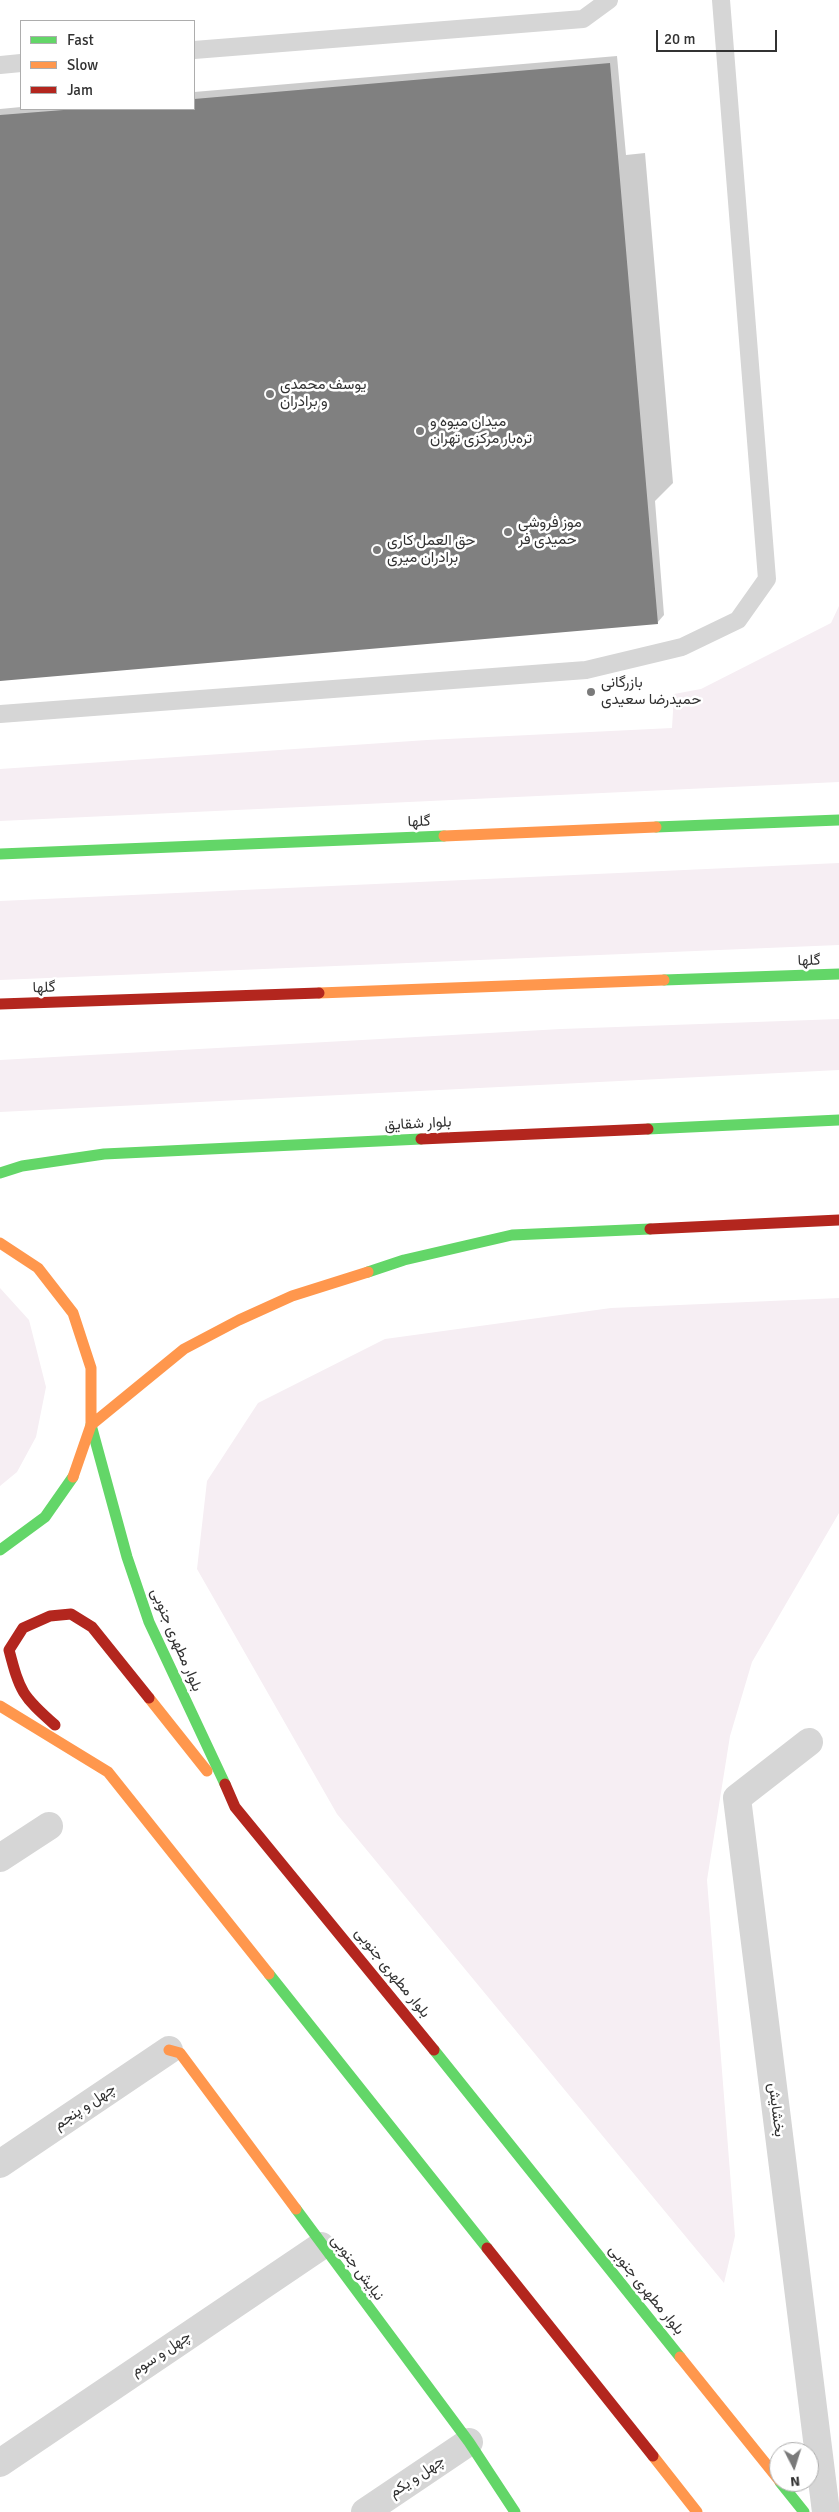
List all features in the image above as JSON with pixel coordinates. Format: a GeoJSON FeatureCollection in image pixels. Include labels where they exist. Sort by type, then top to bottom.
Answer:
{"type":"FeatureCollection","features":[{"type":"Feature","properties":{"kind":"main road","name":"گلها"},"geometry":{"type":"LineString","coordinates":[[0,854],[839,820]]}},
{"type":"Feature","properties":{"kind":"main road","name":"گلها"},"geometry":{"type":"LineString","coordinates":[[0,1004],[839,974]]}},
{"type":"Feature","properties":{"kind":"main road","name":"بلوار شقایق"},"geometry":{"type":"LineString","coordinates":[[0,1173],[22,1166],[104,1154],[839,1120]]}},
{"type":"Feature","properties":{"kind":"main road"},"geometry":{"type":"LineString","coordinates":[[91,1426],[184,1349],[239,1320],[292,1296],[404,1260],[512,1235],[839,1220]]}},
{"type":"Feature","properties":{"kind":"main road"},"geometry":{"type":"LineString","coordinates":[[0,1243],[38,1268],[73,1313],[91,1368],[91,1426],[75,1475],[45,1517],[0,1550]]}},
{"type":"Feature","properties":{"kind":"main road","name":"بلوار مطهری جنوبی"},"geometry":{"type":"LineString","coordinates":[[91,1426],[127,1557],[149,1622],[236,1807],[360,1956],[769,2467]]}},
{"type":"Feature","properties":{"kind":"main road"},"geometry":{"type":"LineString","coordinates":[[236,1807],[92,1626],[71,1614],[50,1616],[23,1628],[9,1650],[18,1686],[30,1703],[108,1772],[697,2512]]}},
{"type":"Feature","properties":{"kind":"main road"},"geometry":{"type":"LineString","coordinates":[[0,1706],[108,1772]]}},
{"type":"Feature","properties":{"kind":"main road","name":"نیایش جنوبی"},"geometry":{"type":"LineString","coordinates":[[170,2050],[180,2053],[321,2246],[469,2442],[514,2512]]}},
{"type":"Feature","properties":{"kind":"main road","name":"بلوار مطهری جنوبی"},"geometry":{"type":"LineString","coordinates":[[789,2492],[804,2512]]}},
{"type":"Feature","properties":{"kind":"street","name":"بخشایش"},"geometry":{"type":"LineString","coordinates":[[809,1742],[737,1798],[826,2512]]}},
{"type":"Feature","properties":{"kind":"street"},"geometry":{"type":"LineString","coordinates":[[0,1858],[49,1826]]}},
{"type":"Feature","properties":{"kind":"street","name":"چهل و پنجم"},"geometry":{"type":"LineString","coordinates":[[0,2164],[170,2050]]}},
{"type":"Feature","properties":{"kind":"street","name":"چهل و سوم"},"geometry":{"type":"LineString","coordinates":[[0,2463],[321,2246]]}},
{"type":"Feature","properties":{"kind":"street","name":"چهل و یکم"},"geometry":{"type":"LineString","coordinates":[[365,2512],[469,2442]]}},
{"type":"Feature","properties":{"kind":"lane"},"geometry":{"type":"LineString","coordinates":[[195,50],[583,19],[609,0]]}},
{"type":"Feature","properties":{"kind":"lane"},"geometry":{"type":"LineString","coordinates":[[0,714],[586,670],[682,647],[738,620],[767,579],[721,0]]}},
{"type":"Feature","properties":{"kind":"lane"},"geometry":{"type":"LineString","coordinates":[[0,65],[20,63]]}},
{"type":"Feature","properties":{"kind":"shaded area"},"geometry":{"type":"Polygon","coordinates":[[[839,606],[839,782],[0,821],[0,769],[427,740],[672,728],[674,694],[701,689],[831,623],[839,606]]]}},
{"type":"Feature","properties":{"kind":"shaded area"},"geometry":{"type":"Polygon","coordinates":[[[839,863],[839,945],[0,980],[0,901],[839,863]]]}},
{"type":"Feature","properties":{"kind":"shaded area"},"geometry":{"type":"Polygon","coordinates":[[[839,1019],[839,1070],[0,1112],[0,1060],[561,1029],[839,1019]]]}},
{"type":"Feature","properties":{"kind":"shaded area"},"geometry":{"type":"Polygon","coordinates":[[[0,1288],[29,1320],[46,1387],[36,1437],[17,1472],[0,1486],[0,1288]]]}},
{"type":"Feature","properties":{"kind":"shaded area"},"geometry":{"type":"Polygon","coordinates":[[[839,1298],[839,1513],[752,1662],[730,1736],[707,1880],[735,2236],[724,2283],[337,1814],[197,1569],[207,1481],[258,1403],[385,1339],[611,1308],[839,1298]]]}},
{"type":"Feature","properties":{"kind":"building"},"geometry":{"type":"Polygon","coordinates":[[[610,63],[658,624],[0,681],[0,115],[63,110],[195,110],[195,99],[610,63]]]}},
{"type":"Feature","properties":{"kind":"traffic: fast"},"geometry":{"type":"LineString","coordinates":[[656,827],[839,820]]}},
{"type":"Feature","properties":{"kind":"traffic: fast"},"geometry":{"type":"LineString","coordinates":[[0,854],[444,836]]}},
{"type":"Feature","properties":{"kind":"traffic: fast"},"geometry":{"type":"LineString","coordinates":[[664,980],[839,974]]}},
{"type":"Feature","properties":{"kind":"traffic: fast"},"geometry":{"type":"LineString","coordinates":[[648,1129],[839,1120]]}},
{"type":"Feature","properties":{"kind":"traffic: fast"},"geometry":{"type":"LineString","coordinates":[[0,1173],[22,1166],[104,1154],[421,1139]]}},
{"type":"Feature","properties":{"kind":"traffic: fast"},"geometry":{"type":"LineString","coordinates":[[368,1272],[404,1260],[512,1235],[650,1229]]}},
{"type":"Feature","properties":{"kind":"traffic: fast"},"geometry":{"type":"LineString","coordinates":[[91,1425],[127,1557],[149,1622],[225,1784]]}},
{"type":"Feature","properties":{"kind":"traffic: fast"},"geometry":{"type":"LineString","coordinates":[[0,1550],[45,1517],[73,1477]]}},
{"type":"Feature","properties":{"kind":"traffic: fast"},"geometry":{"type":"LineString","coordinates":[[269,1974],[487,2248]]}},
{"type":"Feature","properties":{"kind":"traffic: fast"},"geometry":{"type":"LineString","coordinates":[[434,2050],[680,2357]]}},
{"type":"Feature","properties":{"kind":"traffic: fast"},"geometry":{"type":"LineString","coordinates":[[296,2209],[469,2442],[515,2512]]}},
{"type":"Feature","properties":{"kind":"traffic: fast"},"geometry":{"type":"LineString","coordinates":[[788,2492],[804,2512]]}},
{"type":"Feature","properties":{"kind":"traffic: slow"},"geometry":{"type":"LineString","coordinates":[[444,836],[656,827]]}},
{"type":"Feature","properties":{"kind":"traffic: slow"},"geometry":{"type":"LineString","coordinates":[[319,993],[664,980]]}},
{"type":"Feature","properties":{"kind":"traffic: slow"},"geometry":{"type":"LineString","coordinates":[[0,1243],[38,1268],[73,1313],[91,1368],[91,1425],[73,1477]]}},
{"type":"Feature","properties":{"kind":"traffic: slow"},"geometry":{"type":"LineString","coordinates":[[91,1425],[184,1349],[239,1320],[292,1296],[368,1272]]}},
{"type":"Feature","properties":{"kind":"traffic: slow"},"geometry":{"type":"LineString","coordinates":[[149,1698],[207,1771]]}},
{"type":"Feature","properties":{"kind":"traffic: slow"},"geometry":{"type":"LineString","coordinates":[[0,1706],[108,1772],[269,1974]]}},
{"type":"Feature","properties":{"kind":"traffic: slow"},"geometry":{"type":"LineString","coordinates":[[169,2050],[180,2053],[296,2209]]}},
{"type":"Feature","properties":{"kind":"traffic: slow"},"geometry":{"type":"LineString","coordinates":[[680,2357],[769,2468]]}},
{"type":"Feature","properties":{"kind":"traffic: slow"},"geometry":{"type":"LineString","coordinates":[[653,2456],[697,2512]]}},
{"type":"Feature","properties":{"kind":"traffic: jam"},"geometry":{"type":"LineString","coordinates":[[0,1004],[319,993]]}},
{"type":"Feature","properties":{"kind":"traffic: jam"},"geometry":{"type":"LineString","coordinates":[[421,1139],[648,1129]]}},
{"type":"Feature","properties":{"kind":"traffic: jam"},"geometry":{"type":"LineString","coordinates":[[650,1229],[839,1220]]}},
{"type":"Feature","properties":{"kind":"traffic: jam"},"geometry":{"type":"LineString","coordinates":[[55,1725],[35,1707],[24,1692],[16,1675],[9,1650],[23,1628],[50,1616],[71,1614],[92,1627],[149,1698]]}},
{"type":"Feature","properties":{"kind":"traffic: jam"},"geometry":{"type":"LineString","coordinates":[[225,1784],[235,1807],[434,2050]]}},
{"type":"Feature","properties":{"kind":"traffic: jam"},"geometry":{"type":"LineString","coordinates":[[487,2248],[653,2456]]}},
{"type":"Feature","properties":{"kind":"place","name":"یوسف محمدی و برادران"},"geometry":{"type":"Point","coordinates":[270,394]}},
{"type":"Feature","properties":{"kind":"place","name":"میدان میوه و تره‌بار مرکزی تهران"},"geometry":{"type":"Point","coordinates":[420,431]}},
{"type":"Feature","properties":{"kind":"place","name":"موز فروشی حمیدی فر"},"geometry":{"type":"Point","coordinates":[508,532]}},
{"type":"Feature","properties":{"kind":"place","name":"حق العمل کاری برادران میری"},"geometry":{"type":"Point","coordinates":[377,550]}},
{"type":"Feature","properties":{"kind":"place","name":"بازرگانی حمیدرضا سعیدی"},"geometry":{"type":"Point","coordinates":[591,692]}}]}
